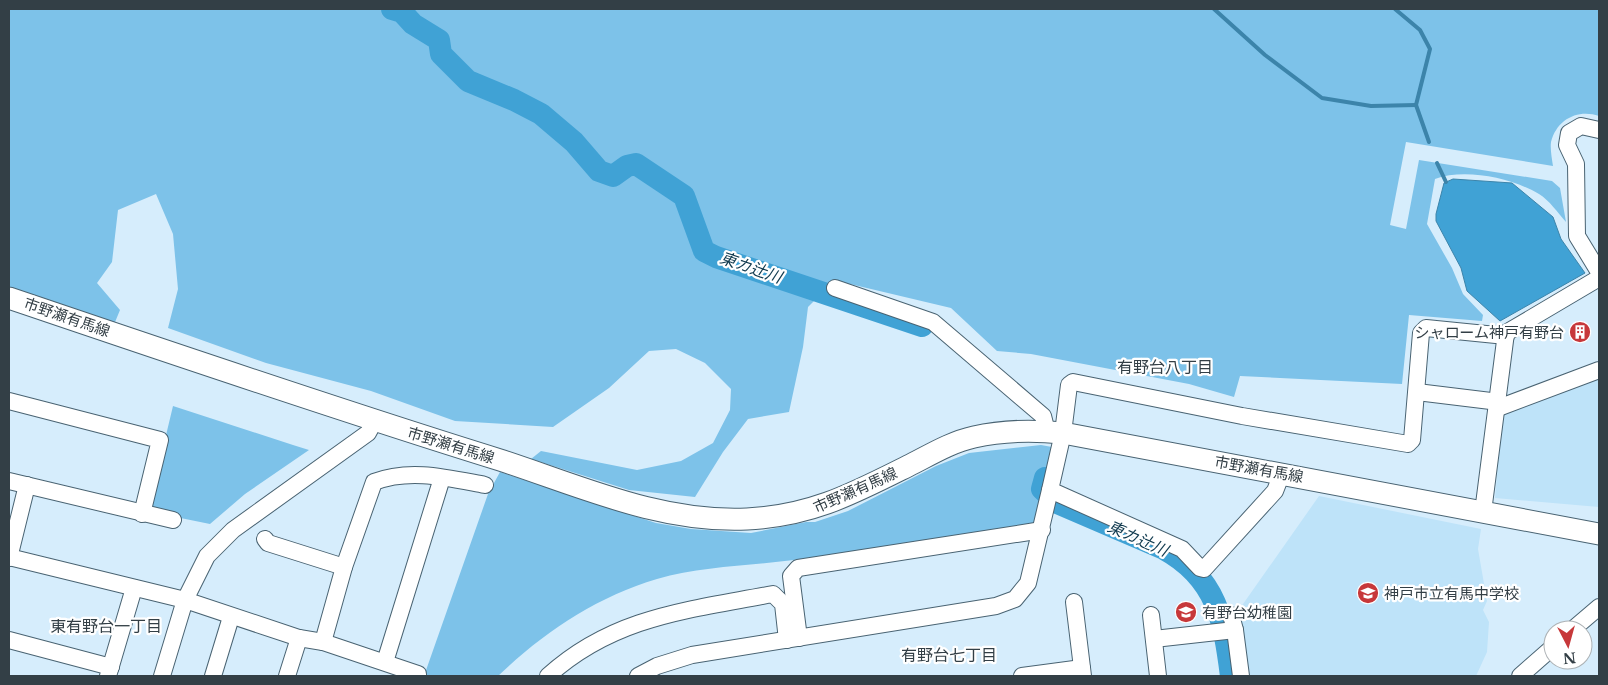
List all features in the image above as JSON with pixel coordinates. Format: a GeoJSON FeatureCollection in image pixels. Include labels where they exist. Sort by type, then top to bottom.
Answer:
{"type":"FeatureCollection","features":[{"type":"Feature","properties":{"kind":"main road","name":"市野瀬有馬線"},"geometry":{"type":"LineString","coordinates":[[9,298],[374,422],[639,506],[703,519],[746,519],[802,512],[849,495],[959,441],[1011,431],[1055,432],[1282,473],[1599,534]]}},
{"type":"Feature","properties":{"kind":"street"},"geometry":{"type":"LineString","coordinates":[[1599,130],[1581,126],[1569,133],[1566,145],[1576,164],[1577,236],[1599,272]]}},
{"type":"Feature","properties":{"kind":"street"},"geometry":{"type":"LineString","coordinates":[[1483,512],[1506,332],[1599,278]]}},
{"type":"Feature","properties":{"kind":"street"},"geometry":{"type":"LineString","coordinates":[[835,288],[933,322],[1043,416],[1055,432]]}},
{"type":"Feature","properties":{"kind":"street"},"geometry":{"type":"LineString","coordinates":[[638,676],[657,666],[692,655],[996,606],[1015,598],[1028,583],[1050,490],[1055,432],[1069,385],[1073,382],[1242,416],[1408,444],[1412,440],[1421,333],[1426,328],[1506,336]]}},
{"type":"Feature","properties":{"kind":"street"},"geometry":{"type":"LineString","coordinates":[[1417,392],[1498,405],[1599,370]]}},
{"type":"Feature","properties":{"kind":"street"},"geometry":{"type":"LineString","coordinates":[[9,400],[160,440],[142,514]]}},
{"type":"Feature","properties":{"kind":"street"},"geometry":{"type":"LineString","coordinates":[[162,676],[185,600],[207,556],[233,530],[368,433],[374,422]]}},
{"type":"Feature","properties":{"kind":"street"},"geometry":{"type":"LineString","coordinates":[[1050,490],[1182,549],[1200,568],[1204,569],[1275,491],[1282,473]]}},
{"type":"Feature","properties":{"kind":"street"},"geometry":{"type":"LineString","coordinates":[[323,642],[344,567],[374,482],[389,476],[411,474],[485,485]]}},
{"type":"Feature","properties":{"kind":"street"},"geometry":{"type":"LineString","coordinates":[[385,662],[442,478]]}},
{"type":"Feature","properties":{"kind":"street"},"geometry":{"type":"LineString","coordinates":[[9,481],[173,520]]}},
{"type":"Feature","properties":{"kind":"street"},"geometry":{"type":"LineString","coordinates":[[27,485],[9,557],[185,600],[231,617],[299,638],[323,642],[385,662],[418,674],[418,676]]}},
{"type":"Feature","properties":{"kind":"street"},"geometry":{"type":"LineString","coordinates":[[793,639],[790,576],[798,568],[1042,530]]}},
{"type":"Feature","properties":{"kind":"street"},"geometry":{"type":"LineString","coordinates":[[265,539],[268,543],[344,567]]}},
{"type":"Feature","properties":{"kind":"street"},"geometry":{"type":"LineString","coordinates":[[9,640],[109,672],[134,588]]}},
{"type":"Feature","properties":{"kind":"street"},"geometry":{"type":"LineString","coordinates":[[548,676],[610,633],[626,627],[657,616],[773,594],[783,604],[793,639]]}},
{"type":"Feature","properties":{"kind":"street"},"geometry":{"type":"LineString","coordinates":[[1022,676],[1082,672],[1074,602]]}},
{"type":"Feature","properties":{"kind":"street"},"geometry":{"type":"LineString","coordinates":[[1584,620],[1599,607]]}},
{"type":"Feature","properties":{"kind":"street"},"geometry":{"type":"LineString","coordinates":[[1151,615],[1158,676]]}},
{"type":"Feature","properties":{"kind":"street"},"geometry":{"type":"LineString","coordinates":[[213,676],[231,617]]}},
{"type":"Feature","properties":{"kind":"street"},"geometry":{"type":"LineString","coordinates":[[1154,639],[1233,623],[1240,676]]}},
{"type":"Feature","properties":{"kind":"street"},"geometry":{"type":"LineString","coordinates":[[287,676],[299,638]]}},
{"type":"Feature","properties":{"kind":"street"},"geometry":{"type":"LineString","coordinates":[[1524,675],[1543,657]]}},
{"type":"Feature","properties":{"kind":"shaded area"},"geometry":{"type":"Polygon","coordinates":[[[9,9],[1599,9],[1599,116],[1591,114],[1576,115],[1558,127],[1551,142],[1553,166],[1406,142],[1390,225],[1406,229],[1419,160],[1552,181],[1560,188],[1566,222],[1543,197],[1516,183],[1488,176],[1460,174],[1435,179],[1427,224],[1452,268],[1463,294],[1483,315],[1482,321],[1409,315],[1402,384],[1240,376],[1234,397],[1189,384],[1031,354],[997,351],[951,308],[850,284],[828,287],[808,307],[803,347],[789,412],[748,419],[723,452],[695,497],[629,490],[531,459],[541,451],[637,470],[681,461],[713,443],[730,410],[731,389],[705,363],[676,349],[649,351],[609,388],[553,427],[455,421],[371,391],[266,363],[168,328],[178,289],[173,234],[156,194],[118,210],[112,262],[97,283],[120,310],[113,327],[9,290],[9,9]]]}},
{"type":"Feature","properties":{"kind":"shaded area"},"geometry":{"type":"Polygon","coordinates":[[[1453,179],[1512,183],[1553,217],[1561,239],[1585,273],[1500,321],[1467,291],[1461,268],[1436,221],[1444,183],[1453,179]]]}},
{"type":"Feature","properties":{"kind":"shaded area"},"geometry":{"type":"Polygon","coordinates":[[[1599,376],[1599,507],[1495,498],[1502,418],[1507,411],[1599,376]]]}},
{"type":"Feature","properties":{"kind":"shaded area"},"geometry":{"type":"Polygon","coordinates":[[[173,406],[309,450],[245,494],[210,524],[156,513],[150,502],[173,406]]]}},
{"type":"Feature","properties":{"kind":"shaded area"},"geometry":{"type":"Polygon","coordinates":[[[1041,445],[1052,447],[1035,522],[1031,524],[807,558],[675,574],[634,587],[592,606],[533,645],[498,676],[424,676],[488,494],[500,472],[656,523],[691,529],[751,533],[806,522],[815,522],[848,511],[936,466],[969,453],[1041,445]]]}},
{"type":"Feature","properties":{"kind":"shaded area","name":"神戸市立有馬中学校"},"geometry":{"type":"Polygon","coordinates":[[[1319,496],[1481,529],[1478,549],[1487,601],[1483,610],[1489,622],[1487,652],[1476,676],[1243,676],[1236,614],[1319,496]]]}},
{"type":"Feature","properties":{"kind":"waterway","name":"東カ辻川"},"geometry":{"type":"LineString","coordinates":[[392,9],[402,12],[413,24],[439,40],[441,54],[468,81],[514,100],[541,114],[574,142],[599,171],[613,176],[627,166],[636,164],[684,196],[704,251],[716,257],[922,326]]}},
{"type":"Feature","properties":{"kind":"waterway"},"geometry":{"type":"LineString","coordinates":[[1214,9],[1265,55],[1322,98],[1371,106],[1416,105]]}},
{"type":"Feature","properties":{"kind":"waterway"},"geometry":{"type":"LineString","coordinates":[[1395,9],[1420,30],[1430,49],[1416,105],[1429,142]]}},
{"type":"Feature","properties":{"kind":"waterway"},"geometry":{"type":"LineString","coordinates":[[1437,163],[1446,182]]}},
{"type":"Feature","properties":{"kind":"waterway","name":"東カ辻川"},"geometry":{"type":"LineString","coordinates":[[1045,478],[1042,489],[1057,503],[1164,549],[1196,573],[1207,587],[1221,619],[1231,676]]}},
{"type":"Feature","properties":{"kind":"place","name":"シャローム神戸有野台"},"geometry":{"type":"Point","coordinates":[1580,332]}},
{"type":"Feature","properties":{"kind":"place","name":"神戸市立有馬中学校"},"geometry":{"type":"Point","coordinates":[1368,593]}},
{"type":"Feature","properties":{"kind":"place","name":"有野台幼稚園"},"geometry":{"type":"Point","coordinates":[1186,612]}},
{"type":"Feature","properties":{"kind":"district","name":"有野台八丁目"},"geometry":{"type":"Point","coordinates":[1165,367]}},
{"type":"Feature","properties":{"kind":"district","name":"東有野台一丁目"},"geometry":{"type":"Point","coordinates":[106,626]}},
{"type":"Feature","properties":{"kind":"district","name":"有野台七丁目"},"geometry":{"type":"Point","coordinates":[949,655]}}]}
